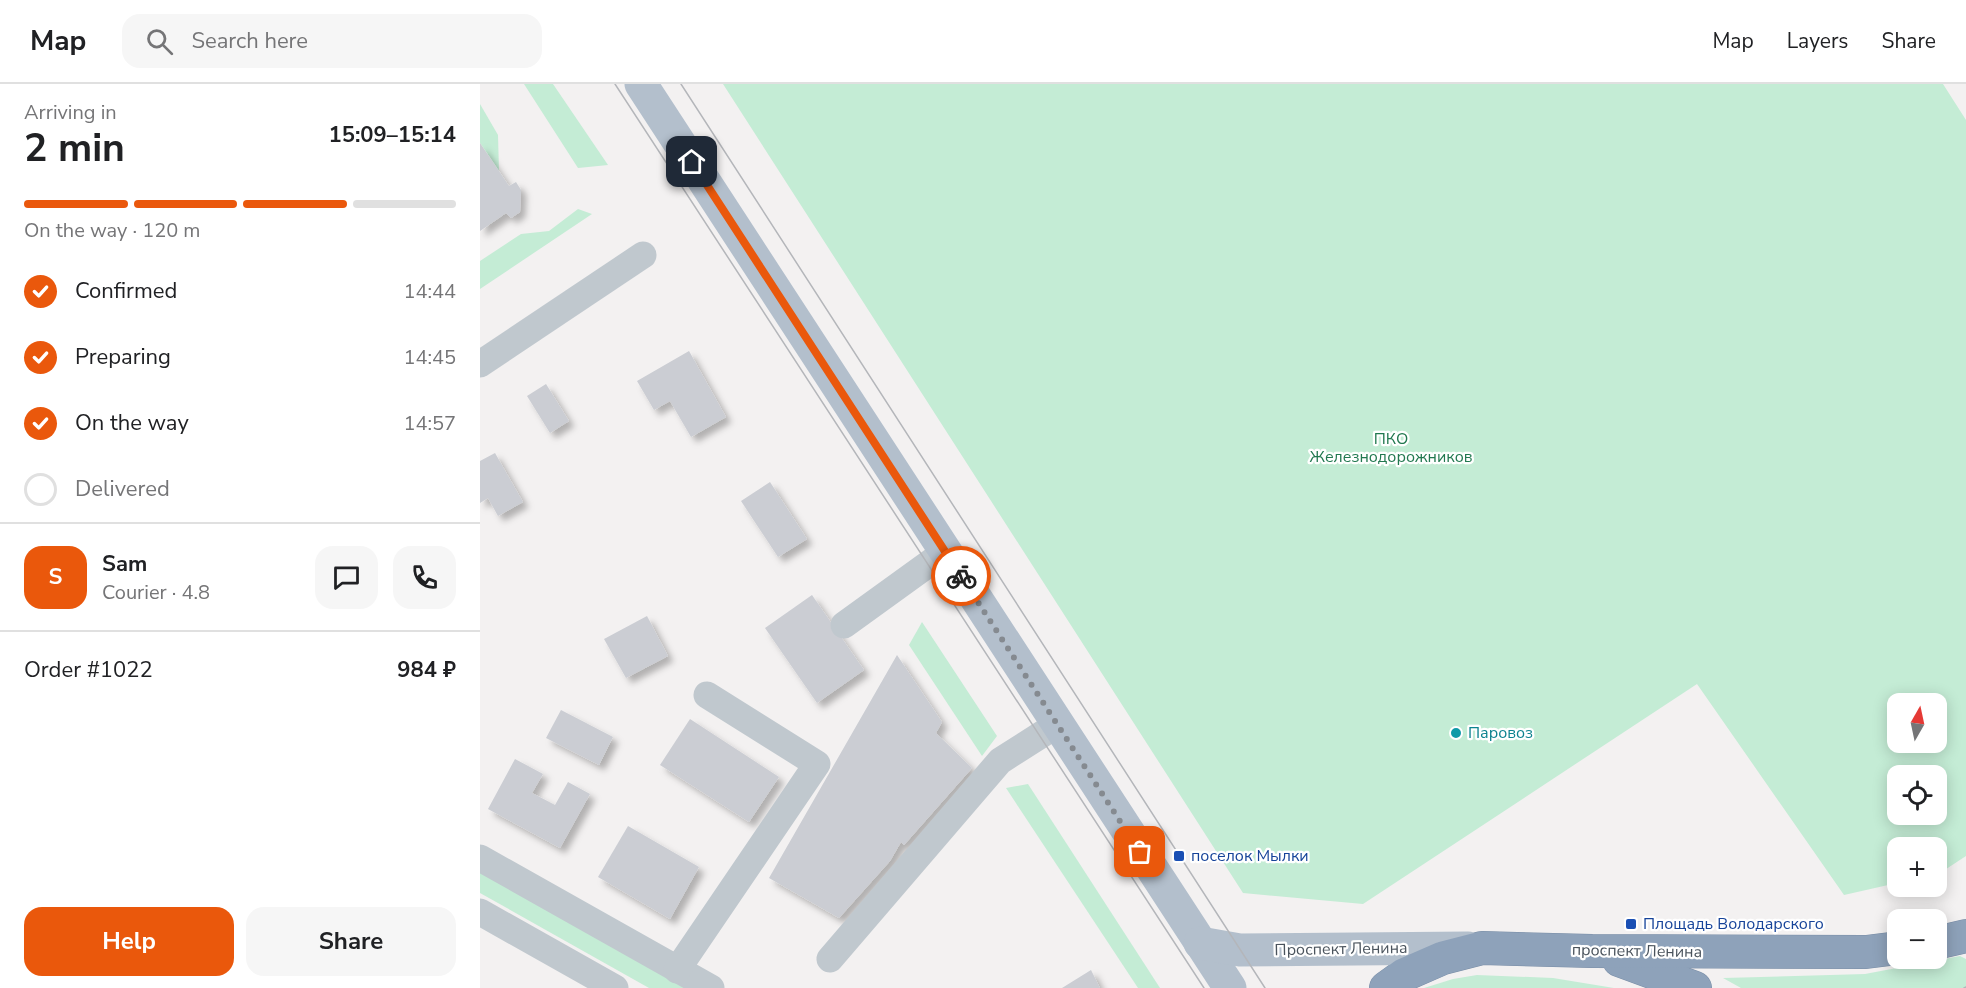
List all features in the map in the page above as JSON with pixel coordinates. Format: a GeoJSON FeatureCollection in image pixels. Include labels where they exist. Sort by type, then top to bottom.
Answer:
{"type":"FeatureCollection","features":[{"type":"Feature","properties":{"kind":"highway"},"geometry":{"type":"LineString","coordinates":[[1947,940],[1966,936]]}},
{"type":"Feature","properties":{"kind":"highway","name":"проспект Ленина"},"geometry":{"type":"LineString","coordinates":[[1386,988],[1404,975],[1443,958],[1482,948],[1592,951],[1866,952],[1887,949]]}},
{"type":"Feature","properties":{"kind":"highway"},"geometry":{"type":"LineString","coordinates":[[1592,951],[1695,988]]}},
{"type":"Feature","properties":{"kind":"main road"},"geometry":{"type":"LineString","coordinates":[[641,84],[1230,988]]}},
{"type":"Feature","properties":{"kind":"main road","name":"Проспект Ленина"},"geometry":{"type":"LineString","coordinates":[[1200,943],[1240,950],[1482,948]]}},
{"type":"Feature","properties":{"kind":"street"},"geometry":{"type":"LineString","coordinates":[[480,364],[643,255]]}},
{"type":"Feature","properties":{"kind":"street"},"geometry":{"type":"LineString","coordinates":[[844,624],[945,552]]}},
{"type":"Feature","properties":{"kind":"street"},"geometry":{"type":"LineString","coordinates":[[677,970],[817,764],[706,695]]}},
{"type":"Feature","properties":{"kind":"street"},"geometry":{"type":"LineString","coordinates":[[830,959],[1000,761],[1058,724]]}},
{"type":"Feature","properties":{"kind":"street"},"geometry":{"type":"LineString","coordinates":[[480,858],[711,988]]}},
{"type":"Feature","properties":{"kind":"street"},"geometry":{"type":"LineString","coordinates":[[480,912],[615,988]]}},
{"type":"Feature","properties":{"kind":"green space"},"geometry":{"type":"Polygon","coordinates":[[[524,84],[553,84],[608,165],[578,168],[524,84]]]}},
{"type":"Feature","properties":{"kind":"green space","name":"ПКО Железнодорожников"},"geometry":{"type":"Polygon","coordinates":[[[723,84],[1943,84],[1966,120],[1966,856],[1947,868],[1947,837],[1887,837],[1887,885],[1844,895],[1697,684],[1363,904],[1243,893],[723,84]]]}},
{"type":"Feature","properties":{"kind":"green space"},"geometry":{"type":"Polygon","coordinates":[[[480,104],[498,135],[499,171],[480,143],[480,104]]]}},
{"type":"Feature","properties":{"kind":"green space"},"geometry":{"type":"Polygon","coordinates":[[[578,209],[592,214],[480,289],[480,261],[521,234],[549,231],[578,209]]]}},
{"type":"Feature","properties":{"kind":"green space"},"geometry":{"type":"Polygon","coordinates":[[[922,622],[997,736],[982,756],[909,645],[922,622]]]}},
{"type":"Feature","properties":{"kind":"green space"},"geometry":{"type":"Polygon","coordinates":[[[1028,784],[1160,988],[1138,988],[1006,788],[1028,784]]]}},
{"type":"Feature","properties":{"kind":"green space"},"geometry":{"type":"Polygon","coordinates":[[[480,870],[690,988],[649,988],[480,893],[480,870]]]}},
{"type":"Feature","properties":{"kind":"green space"},"geometry":{"type":"Polygon","coordinates":[[[1960,956],[1966,959],[1966,988],[1741,988],[1723,978],[1865,974],[1891,969],[1947,969],[1947,958],[1960,956]]]}},
{"type":"Feature","properties":{"kind":"green space"},"geometry":{"type":"Polygon","coordinates":[[[1477,975],[1553,978],[1614,988],[1424,988],[1453,979],[1477,975]]]}},
{"type":"Feature","properties":{"kind":"building"},"geometry":{"type":"Polygon","coordinates":[[[480,143],[509,186],[516,182],[521,190],[520,212],[511,218],[506,213],[480,231],[480,143]]]}},
{"type":"Feature","properties":{"kind":"building"},"geometry":{"type":"Polygon","coordinates":[[[689,351],[726,417],[691,437],[670,401],[654,410],[637,381],[689,351]]]}},
{"type":"Feature","properties":{"kind":"building"},"geometry":{"type":"Polygon","coordinates":[[[546,384],[569,421],[550,433],[527,396],[546,384]]]}},
{"type":"Feature","properties":{"kind":"building"},"geometry":{"type":"Polygon","coordinates":[[[495,453],[523,502],[498,516],[488,498],[480,503],[480,461],[495,453]]]}},
{"type":"Feature","properties":{"kind":"building"},"geometry":{"type":"Polygon","coordinates":[[[770,482],[807,539],[778,557],[741,501],[770,482]]]}},
{"type":"Feature","properties":{"kind":"building"},"geometry":{"type":"Polygon","coordinates":[[[812,595],[864,670],[817,703],[765,628],[812,595]]]}},
{"type":"Feature","properties":{"kind":"building"},"geometry":{"type":"Polygon","coordinates":[[[647,616],[668,656],[626,678],[604,639],[647,616]]]}},
{"type":"Feature","properties":{"kind":"building"},"geometry":{"type":"Polygon","coordinates":[[[897,655],[942,722],[936,733],[972,768],[904,845],[901,842],[890,861],[839,918],[769,878],[897,655]]]}},
{"type":"Feature","properties":{"kind":"building"},"geometry":{"type":"Polygon","coordinates":[[[561,710],[613,737],[599,765],[546,738],[561,710]]]}},
{"type":"Feature","properties":{"kind":"building"},"geometry":{"type":"Polygon","coordinates":[[[690,719],[779,777],[749,822],[660,765],[690,719]]]}},
{"type":"Feature","properties":{"kind":"building"},"geometry":{"type":"Polygon","coordinates":[[[515,759],[543,774],[532,793],[555,805],[568,782],[590,794],[560,848],[488,809],[515,759]]]}},
{"type":"Feature","properties":{"kind":"building"},"geometry":{"type":"Polygon","coordinates":[[[628,826],[699,867],[670,919],[598,877],[628,826]]]}},
{"type":"Feature","properties":{"kind":"building"},"geometry":{"type":"Polygon","coordinates":[[[1091,970],[1100,988],[1062,988],[1091,970]]]}},
{"type":"Feature","properties":{"kind":"tram line"},"geometry":{"type":"LineString","coordinates":[[615,84],[1204,988]]}},
{"type":"Feature","properties":{"kind":"tram line"},"geometry":{"type":"LineString","coordinates":[[681,84],[1265,988]]}},
{"type":"Feature","properties":{"kind":"way so far"},"geometry":{"type":"LineString","coordinates":[[961,576],[1140,852]]}},
{"type":"Feature","properties":{"kind":"place","name":"Паровоз"},"geometry":{"type":"Point","coordinates":[1456,733]}},
{"type":"Feature","properties":{"kind":"place","name":"поселок Мылки"},"geometry":{"type":"Point","coordinates":[1179,856]}},
{"type":"Feature","properties":{"kind":"place","name":"Площадь Володарского"},"geometry":{"type":"Point","coordinates":[1631,924]}},
{"type":"Feature","properties":{"kind":"route"},"geometry":{"type":"LineString","coordinates":[[692,162],[961,576]]}}]}
